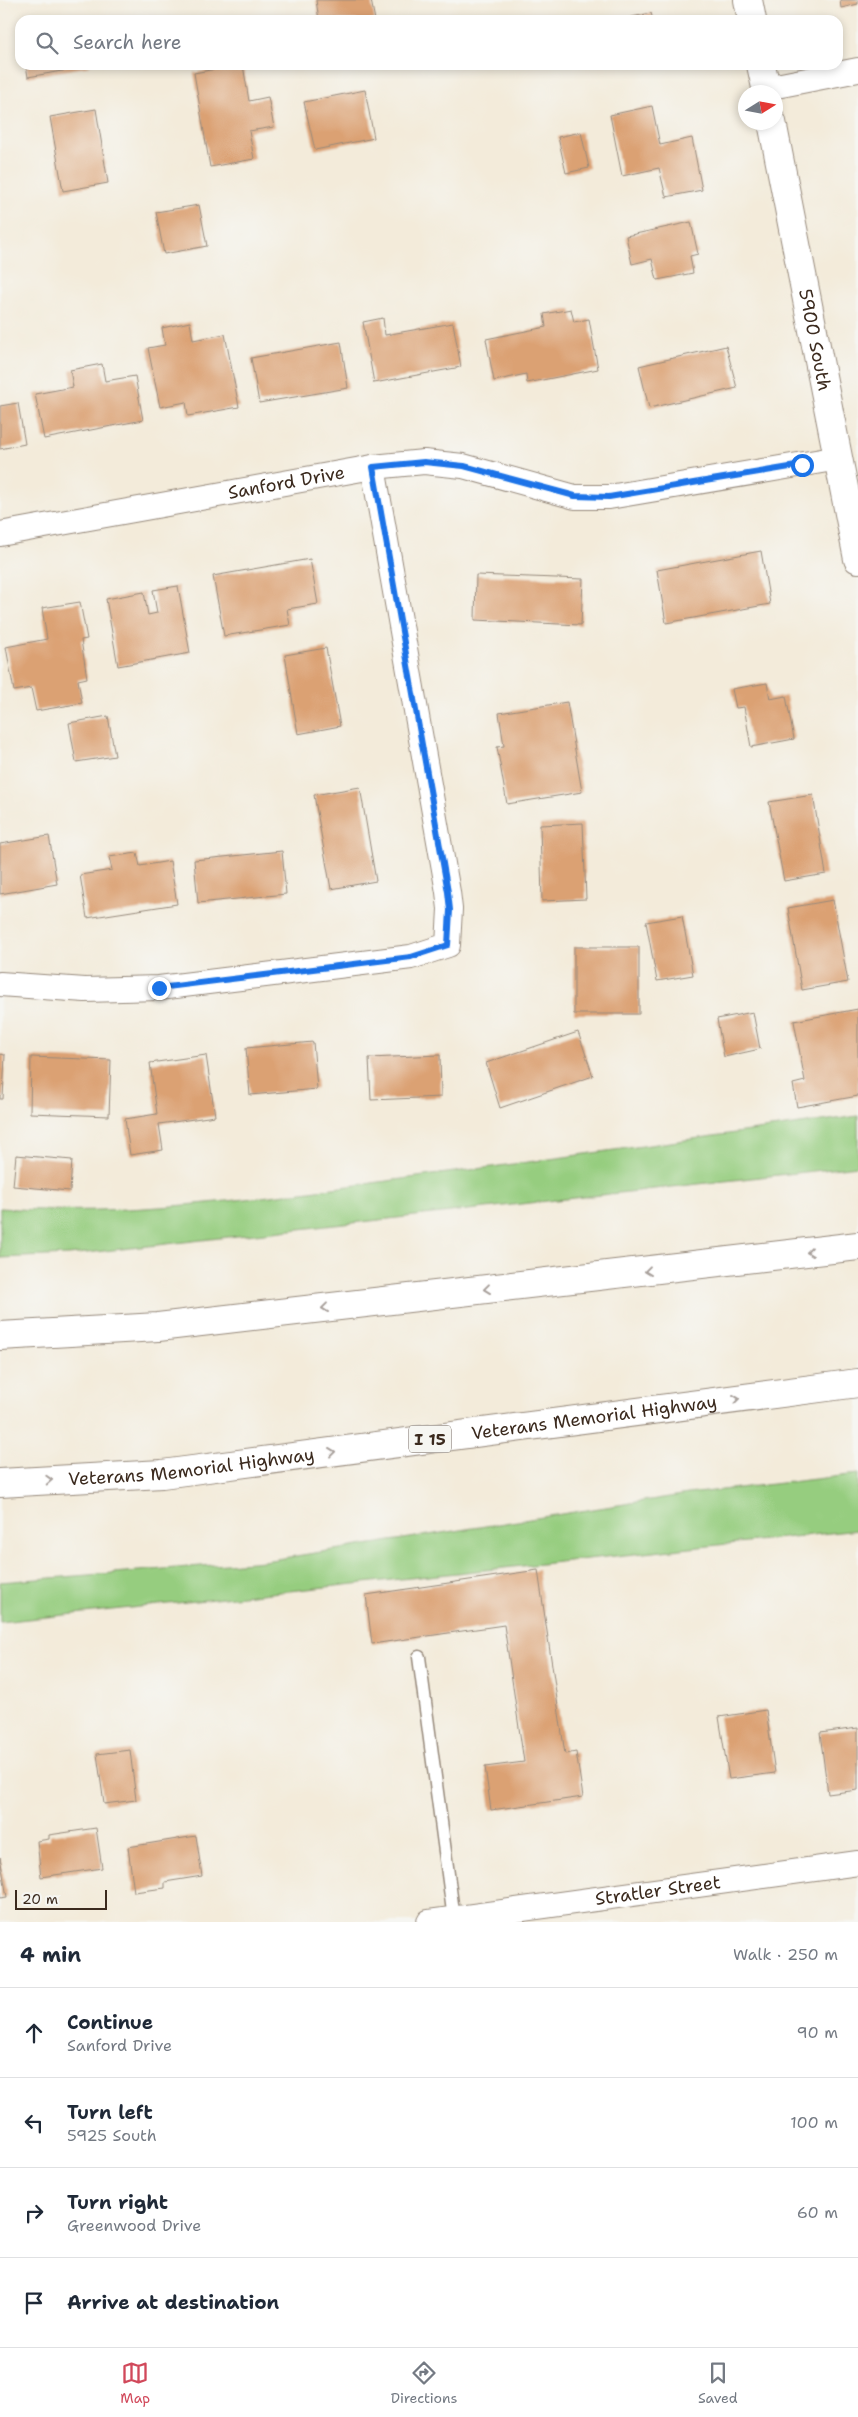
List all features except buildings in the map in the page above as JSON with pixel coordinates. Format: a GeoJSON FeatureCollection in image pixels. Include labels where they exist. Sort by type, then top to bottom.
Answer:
{"type":"FeatureCollection","features":[{"type":"Feature","properties":{"kind":"main road"},"geometry":{"type":"LineString","coordinates":[[748,0],[751,15]]}},
{"type":"Feature","properties":{"kind":"main road","name":"5900 South"},"geometry":{"type":"LineString","coordinates":[[774,130],[839,458],[853,507],[858,559]]}},
{"type":"Feature","properties":{"kind":"main road"},"geometry":{"type":"LineString","coordinates":[[0,1336],[158,1327],[858,1246]]}},
{"type":"Feature","properties":{"kind":"main road","name":"Veterans Memorial Highway"},"geometry":{"type":"LineString","coordinates":[[0,1482],[162,1474],[858,1383]]}},
{"type":"Feature","properties":{"kind":"street"},"geometry":{"type":"LineString","coordinates":[[764,82],[858,70]]}},
{"type":"Feature","properties":{"kind":"street","name":"Sanford Drive"},"geometry":{"type":"LineString","coordinates":[[0,534],[373,467],[424,462],[464,466],[575,496],[609,497],[839,458]]}},
{"type":"Feature","properties":{"kind":"street"},"geometry":{"type":"LineString","coordinates":[[0,984],[86,990],[159,988],[411,957],[448,945],[450,910],[448,892],[373,467]]}},
{"type":"Feature","properties":{"kind":"street","name":"Stratler Street"},"geometry":{"type":"LineString","coordinates":[[429,1922],[858,1863]]}},
{"type":"Feature","properties":{"kind":"lane"},"geometry":{"type":"LineString","coordinates":[[419,1657],[454,1918]]}},
{"type":"Feature","properties":{"kind":"green space"},"geometry":{"type":"Polygon","coordinates":[[[858,1116],[858,1166],[69,1255],[0,1258],[0,1208],[94,1210],[187,1205],[433,1175],[858,1116]]]}},
{"type":"Feature","properties":{"kind":"green space"},"geometry":{"type":"Polygon","coordinates":[[[858,1474],[858,1530],[0,1622],[0,1582],[264,1561],[688,1494],[858,1474]]]}},
{"type":"Feature","properties":{"kind":"route"},"geometry":{"type":"LineString","coordinates":[[159,988],[411,957],[448,945],[450,910],[448,892],[373,467],[424,462],[464,466],[498,477],[575,496],[609,497],[637,494],[802,465]]}}]}
